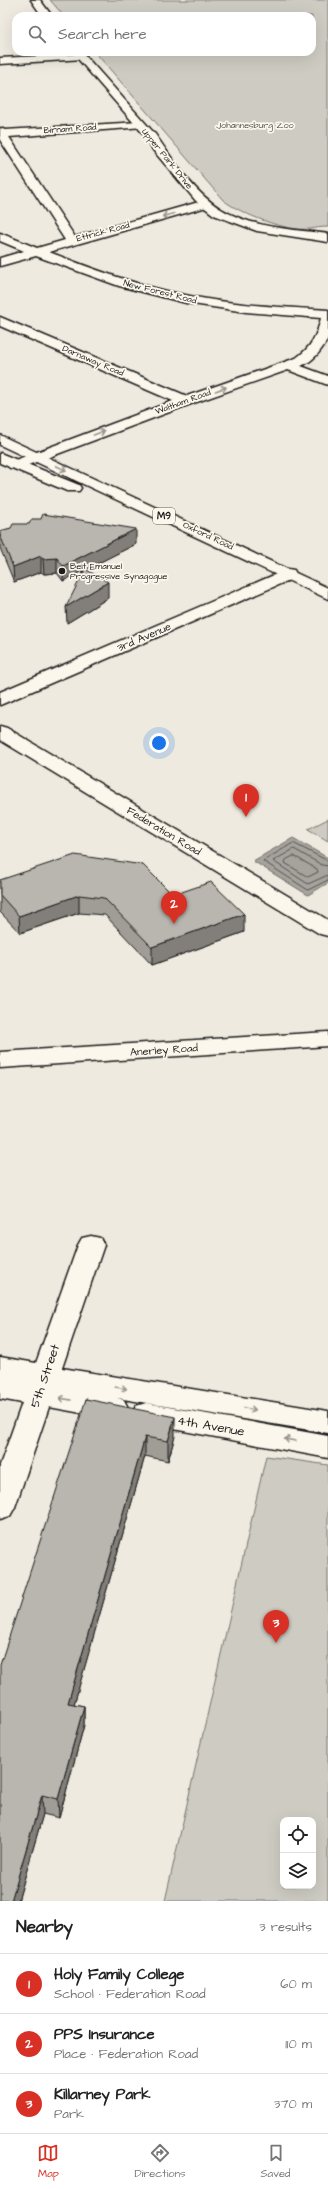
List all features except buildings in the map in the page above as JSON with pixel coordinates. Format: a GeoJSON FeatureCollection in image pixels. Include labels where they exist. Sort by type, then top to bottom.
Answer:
{"type":"FeatureCollection","features":[{"type":"Feature","properties":{"kind":"street"},"geometry":{"type":"LineString","coordinates":[[35,0],[44,12]]}},
{"type":"Feature","properties":{"kind":"street"},"geometry":{"type":"LineString","coordinates":[[0,62],[59,56]]}},
{"type":"Feature","properties":{"kind":"street","name":"Upper Park Drive"},"geometry":{"type":"LineString","coordinates":[[81,56],[151,136],[157,148],[206,204],[233,219],[257,227],[328,238]]}},
{"type":"Feature","properties":{"kind":"street","name":"Birnam Road"},"geometry":{"type":"LineString","coordinates":[[1,132],[140,124]]}},
{"type":"Feature","properties":{"kind":"street"},"geometry":{"type":"LineString","coordinates":[[1,132],[26,173],[72,241]]}},
{"type":"Feature","properties":{"kind":"street"},"geometry":{"type":"LineString","coordinates":[[12,169],[26,173]]}},
{"type":"Feature","properties":{"kind":"street","name":"Ettrick Road"},"geometry":{"type":"LineString","coordinates":[[0,262],[206,204]]}},
{"type":"Feature","properties":{"kind":"street","name":"New Forest Road"},"geometry":{"type":"LineString","coordinates":[[0,238],[106,278],[167,295],[256,309],[328,316]]}},
{"type":"Feature","properties":{"kind":"street","name":"Waltham Road"},"geometry":{"type":"LineString","coordinates":[[14,465],[186,401],[289,366],[309,356],[319,345],[328,316]]}},
{"type":"Feature","properties":{"kind":"street","name":"Darnaway Road"},"geometry":{"type":"LineString","coordinates":[[0,321],[186,401]]}},
{"type":"Feature","properties":{"kind":"street"},"geometry":{"type":"LineString","coordinates":[[289,366],[328,381]]}},
{"type":"Feature","properties":{"kind":"street","name":"Oxford Road"},"geometry":{"type":"LineString","coordinates":[[0,439],[283,576],[328,602]]}},
{"type":"Feature","properties":{"kind":"street","name":"Oxford Road"},"geometry":{"type":"LineString","coordinates":[[0,458],[14,465],[149,518],[328,594]]}},
{"type":"Feature","properties":{"kind":"street","name":"3rd Avenue"},"geometry":{"type":"LineString","coordinates":[[0,699],[283,576]]}},
{"type":"Feature","properties":{"kind":"street","name":"Federation Road"},"geometry":{"type":"LineString","coordinates":[[0,732],[328,930]]}},
{"type":"Feature","properties":{"kind":"street","name":"Anerley Road"},"geometry":{"type":"LineString","coordinates":[[0,1060],[328,1039]]}},
{"type":"Feature","properties":{"kind":"street","name":"5th Street"},"geometry":{"type":"LineString","coordinates":[[0,1507],[90,1245]]}},
{"type":"Feature","properties":{"kind":"street","name":"4th Avenue"},"geometry":{"type":"LineString","coordinates":[[0,1368],[42,1385],[328,1447]]}},
{"type":"Feature","properties":{"kind":"street","name":"4th Avenue"},"geometry":{"type":"LineString","coordinates":[[0,1388],[42,1385],[328,1422]]}},
{"type":"Feature","properties":{"kind":"green space","name":"Johannesburg Zoo"},"geometry":{"type":"Polygon","coordinates":[[[50,0],[328,0],[328,227],[300,229],[277,225],[241,211],[223,200],[98,56],[316,56],[316,12],[60,12],[50,0]]]}},
{"type":"Feature","properties":{"kind":"green space"},"geometry":{"type":"Polygon","coordinates":[[[328,819],[328,841],[308,829],[328,819]]]}},
{"type":"Feature","properties":{"kind":"green space"},"geometry":{"type":"Polygon","coordinates":[[[266,1456],[328,1465],[328,1901],[165,1901],[266,1456]]]}},
{"type":"Feature","properties":{"kind":"water"},"geometry":{"type":"Polygon","coordinates":[[[293,838],[328,858],[328,883],[308,895],[253,861],[293,838]]]}},
{"type":"Feature","properties":{"kind":"place","name":"Beit Emanuel Progressive Synagogue"},"geometry":{"type":"Point","coordinates":[62,571]}},
{"type":"Feature","properties":{"kind":"place","name":"Holy Family College"},"geometry":{"type":"Point","coordinates":[246,817]}},
{"type":"Feature","properties":{"kind":"place","name":"PPS Insurance"},"geometry":{"type":"Point","coordinates":[174,924]}},
{"type":"Feature","properties":{"kind":"place","name":"Killarney Park"},"geometry":{"type":"Point","coordinates":[276,1643]}}]}
